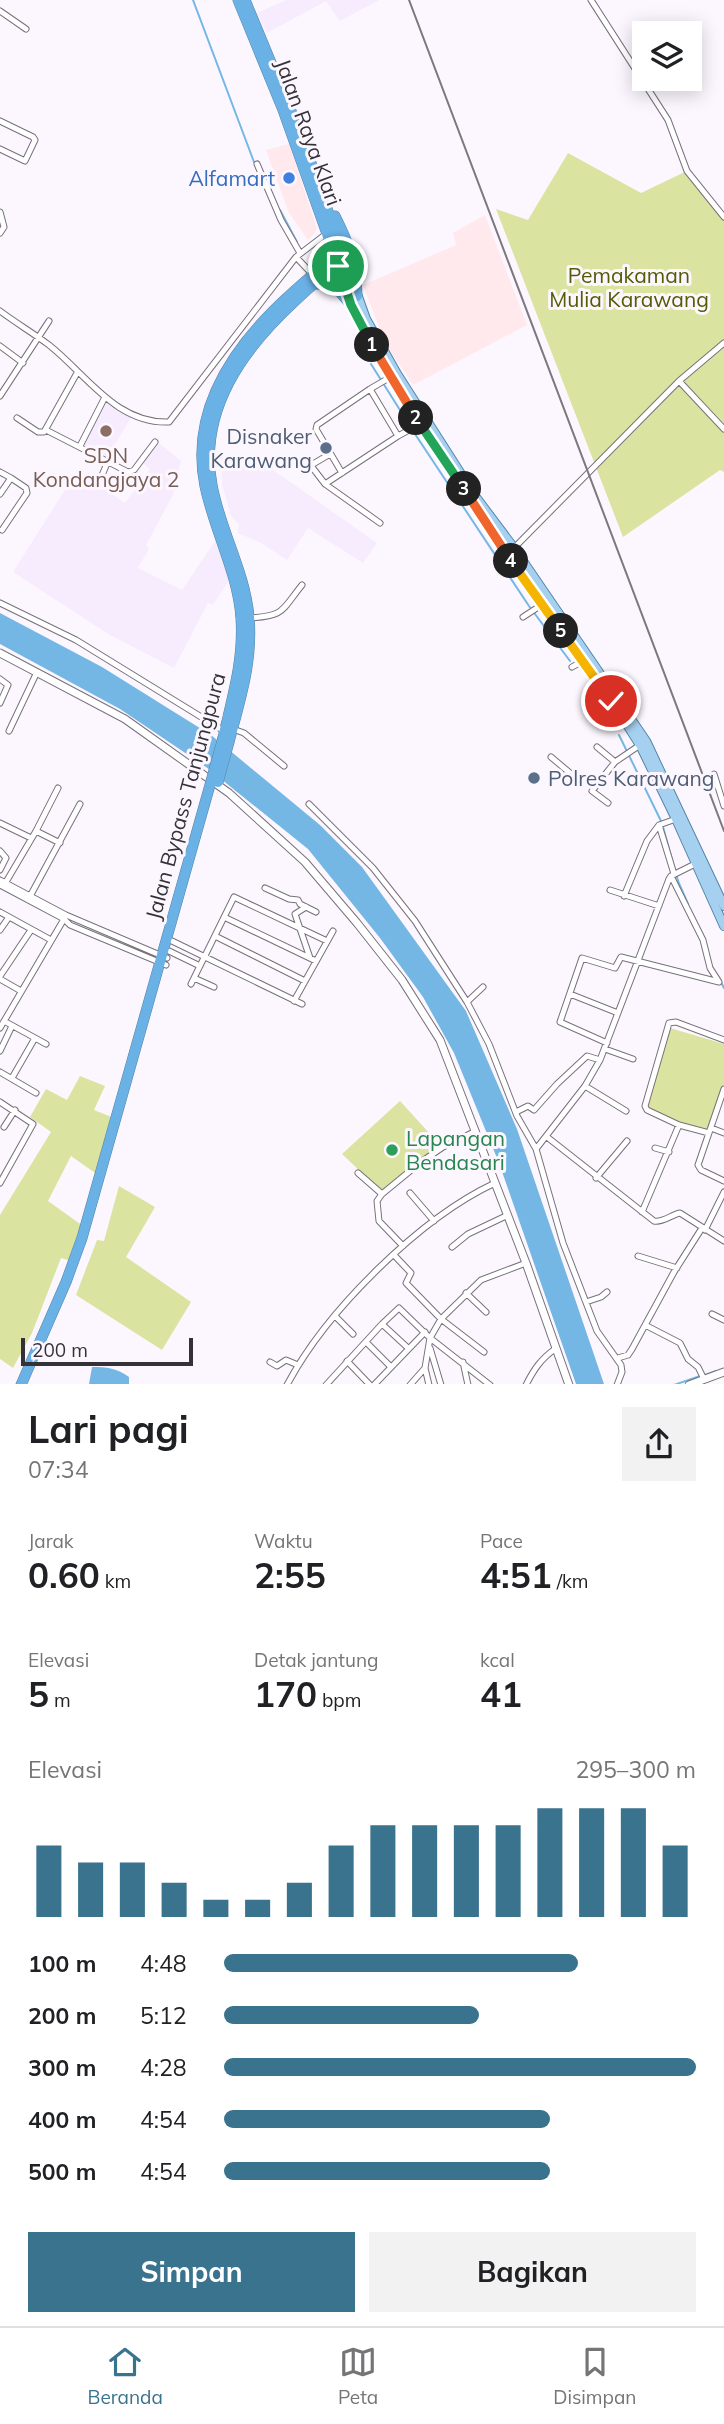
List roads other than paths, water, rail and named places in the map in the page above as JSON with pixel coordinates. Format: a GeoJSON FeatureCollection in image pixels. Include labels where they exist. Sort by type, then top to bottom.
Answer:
{"type":"FeatureCollection","features":[{"type":"Feature","properties":{"kind":"highway","name":"Jalan Raya Klari"},"geometry":{"type":"LineString","coordinates":[[238,0],[283,110],[327,237],[340,260]]}},
{"type":"Feature","properties":{"kind":"highway","name":"Jalan Raya Klari"},"geometry":{"type":"LineString","coordinates":[[245,0],[322,191],[340,260]]}},
{"type":"Feature","properties":{"kind":"highway"},"geometry":{"type":"LineString","coordinates":[[322,191],[352,254],[356,269],[354,300]]}},
{"type":"Feature","properties":{"kind":"highway"},"geometry":{"type":"LineString","coordinates":[[327,237],[327,253],[313,280],[333,284],[354,300]]}},
{"type":"Feature","properties":{"kind":"highway","name":"Jalan Bypass Tanjungpura"},"geometry":{"type":"LineString","coordinates":[[227,735],[240,666],[241,616],[237,589],[204,482],[204,428],[212,394],[229,365],[266,318],[340,260]]}},
{"type":"Feature","properties":{"kind":"highway","name":"Jalan Bypass Tanjungpura"},"geometry":{"type":"LineString","coordinates":[[29,1384],[72,1284],[87,1240],[247,671],[249,618],[244,591],[212,485],[209,452],[211,430],[219,400],[230,376],[281,313],[313,280]]}},
{"type":"Feature","properties":{"kind":"highway","name":"Jalan Bypass Tanjungpura"},"geometry":{"type":"LineString","coordinates":[[21,1384],[66,1282],[82,1238],[213,786]]}},
{"type":"Feature","properties":{"kind":"main road","name":"Jalan Raya Klari"},"geometry":{"type":"LineString","coordinates":[[340,260],[354,300],[366,319],[389,378],[415,427],[608,705],[640,745],[724,906]]}},
{"type":"Feature","properties":{"kind":"main road","name":"Jalan Raya Klari"},"geometry":{"type":"LineString","coordinates":[[389,378],[514,548],[580,662]]}},
{"type":"Feature","properties":{"kind":"main road","name":"Jalan Raya Klari"},"geometry":{"type":"LineString","coordinates":[[608,705],[646,741],[724,926]]}},
{"type":"Feature","properties":{"kind":"street"},"geometry":{"type":"LineString","coordinates":[[591,0],[668,120],[687,171],[724,217]]}},
{"type":"Feature","properties":{"kind":"street"},"geometry":{"type":"LineString","coordinates":[[0,11],[26,29]]}},
{"type":"Feature","properties":{"kind":"street"},"geometry":{"type":"LineString","coordinates":[[0,130],[2,122],[35,140],[25,160],[0,149]]}},
{"type":"Feature","properties":{"kind":"street"},"geometry":{"type":"LineString","coordinates":[[257,164],[281,220],[313,280]]}},
{"type":"Feature","properties":{"kind":"street"},"geometry":{"type":"LineString","coordinates":[[0,212],[4,227],[0,233]]}},
{"type":"Feature","properties":{"kind":"street"},"geometry":{"type":"LineString","coordinates":[[0,323],[3,313],[63,358],[105,397],[144,420],[169,422],[298,255],[327,237]]}},
{"type":"Feature","properties":{"kind":"street"},"geometry":{"type":"LineString","coordinates":[[0,396],[49,321]]}},
{"type":"Feature","properties":{"kind":"street"},"geometry":{"type":"LineString","coordinates":[[503,551],[514,548],[679,382],[724,343]]}},
{"type":"Feature","properties":{"kind":"street"},"geometry":{"type":"LineString","coordinates":[[0,346],[23,363]]}},
{"type":"Feature","properties":{"kind":"street"},"geometry":{"type":"LineString","coordinates":[[46,430],[77,373]]}},
{"type":"Feature","properties":{"kind":"street"},"geometry":{"type":"LineString","coordinates":[[342,473],[316,429],[318,424],[389,378]]}},
{"type":"Feature","properties":{"kind":"street"},"geometry":{"type":"LineString","coordinates":[[679,382],[724,429]]}},
{"type":"Feature","properties":{"kind":"street"},"geometry":{"type":"LineString","coordinates":[[370,389],[398,436]]}},
{"type":"Feature","properties":{"kind":"street"},"geometry":{"type":"LineString","coordinates":[[80,446],[105,397]]}},
{"type":"Feature","properties":{"kind":"street"},"geometry":{"type":"LineString","coordinates":[[17,418],[37,432],[46,430],[124,471],[132,471],[155,442]]}},
{"type":"Feature","properties":{"kind":"street"},"geometry":{"type":"LineString","coordinates":[[325,484],[415,427]]}},
{"type":"Feature","properties":{"kind":"street"},"geometry":{"type":"LineString","coordinates":[[330,454],[312,467],[325,484],[380,523]]}},
{"type":"Feature","properties":{"kind":"street"},"geometry":{"type":"LineString","coordinates":[[100,480],[108,461]]}},
{"type":"Feature","properties":{"kind":"street"},"geometry":{"type":"LineString","coordinates":[[0,472],[26,488],[27,493],[2,530]]}},
{"type":"Feature","properties":{"kind":"street"},"geometry":{"type":"LineString","coordinates":[[0,494],[11,478]]}},
{"type":"Feature","properties":{"kind":"street"},"geometry":{"type":"LineString","coordinates":[[249,618],[273,617],[279,614],[302,585]]}},
{"type":"Feature","properties":{"kind":"street"},"geometry":{"type":"LineString","coordinates":[[0,603],[76,640],[227,735],[244,733],[284,766]]}},
{"type":"Feature","properties":{"kind":"street"},"geometry":{"type":"LineString","coordinates":[[525,615],[540,607]]}},
{"type":"Feature","properties":{"kind":"street"},"geometry":{"type":"LineString","coordinates":[[0,653],[108,709],[160,742],[229,793],[305,862],[402,980],[440,1040],[508,1215],[569,1384]]}},
{"type":"Feature","properties":{"kind":"street"},"geometry":{"type":"LineString","coordinates":[[9,731],[37,672]]}},
{"type":"Feature","properties":{"kind":"street"},"geometry":{"type":"LineString","coordinates":[[0,679],[8,685],[0,703]]}},
{"type":"Feature","properties":{"kind":"street"},"geometry":{"type":"LineString","coordinates":[[608,803],[592,790],[615,762],[640,745]]}},
{"type":"Feature","properties":{"kind":"street"},"geometry":{"type":"LineString","coordinates":[[597,747],[615,762]]}},
{"type":"Feature","properties":{"kind":"street"},"geometry":{"type":"LineString","coordinates":[[551,757],[570,772]]}},
{"type":"Feature","properties":{"kind":"street"},"geometry":{"type":"LineString","coordinates":[[714,774],[724,806]]}},
{"type":"Feature","properties":{"kind":"street"},"geometry":{"type":"LineString","coordinates":[[58,788],[36,831],[2,882],[64,917],[70,925],[200,966]]}},
{"type":"Feature","properties":{"kind":"street"},"geometry":{"type":"LineString","coordinates":[[29,898],[80,804]]}},
{"type":"Feature","properties":{"kind":"street"},"geometry":{"type":"LineString","coordinates":[[309,804],[382,879],[415,921],[467,1002],[489,1044],[516,1112],[536,1149],[563,1244],[586,1303],[597,1331],[618,1358],[622,1371],[617,1384]]}},
{"type":"Feature","properties":{"kind":"street"},"geometry":{"type":"LineString","coordinates":[[624,896],[641,852],[661,824],[676,818]]}},
{"type":"Feature","properties":{"kind":"street"},"geometry":{"type":"LineString","coordinates":[[0,823],[31,838]]}},
{"type":"Feature","properties":{"kind":"street"},"geometry":{"type":"LineString","coordinates":[[633,1059],[560,1022],[582,958],[615,968],[620,958],[719,982],[710,968],[703,940],[674,874],[661,824]]}},
{"type":"Feature","properties":{"kind":"street"},"geometry":{"type":"LineString","coordinates":[[36,831],[60,843]]}},
{"type":"Feature","properties":{"kind":"street"},"geometry":{"type":"LineString","coordinates":[[0,870],[3,853]]}},
{"type":"Feature","properties":{"kind":"street"},"geometry":{"type":"LineString","coordinates":[[536,1149],[585,1086],[600,1059],[674,874],[699,862]]}},
{"type":"Feature","properties":{"kind":"street"},"geometry":{"type":"LineString","coordinates":[[265,888],[289,899],[298,900],[300,904],[316,912]]}},
{"type":"Feature","properties":{"kind":"street"},"geometry":{"type":"LineString","coordinates":[[610,890],[659,906]]}},
{"type":"Feature","properties":{"kind":"street"},"geometry":{"type":"LineString","coordinates":[[214,987],[193,981],[234,897],[327,941]]}},
{"type":"Feature","properties":{"kind":"street"},"geometry":{"type":"LineString","coordinates":[[306,907],[295,914],[313,960]]}},
{"type":"Feature","properties":{"kind":"street"},"geometry":{"type":"LineString","coordinates":[[0,912],[51,940]]}},
{"type":"Feature","properties":{"kind":"street"},"geometry":{"type":"LineString","coordinates":[[0,930],[9,917]]}},
{"type":"Feature","properties":{"kind":"street"},"geometry":{"type":"LineString","coordinates":[[0,1028],[64,917]]}},
{"type":"Feature","properties":{"kind":"street"},"geometry":{"type":"LineString","coordinates":[[224,917],[313,960]]}},
{"type":"Feature","properties":{"kind":"street"},"geometry":{"type":"LineString","coordinates":[[21,991],[0,978],[31,930]]}},
{"type":"Feature","properties":{"kind":"street"},"geometry":{"type":"LineString","coordinates":[[294,1001],[313,960],[332,931]]}},
{"type":"Feature","properties":{"kind":"street"},"geometry":{"type":"LineString","coordinates":[[215,936],[305,981]]}},
{"type":"Feature","properties":{"kind":"street"},"geometry":{"type":"LineString","coordinates":[[166,955],[204,957],[302,1004]]}},
{"type":"Feature","properties":{"kind":"street"},"geometry":{"type":"LineString","coordinates":[[467,1002],[483,988]]}},
{"type":"Feature","properties":{"kind":"street"},"geometry":{"type":"LineString","coordinates":[[570,994],[618,1013]]}},
{"type":"Feature","properties":{"kind":"street"},"geometry":{"type":"LineString","coordinates":[[4,1021],[46,1044]]}},
{"type":"Feature","properties":{"kind":"street"},"geometry":{"type":"LineString","coordinates":[[724,1040],[671,1021],[667,1025],[645,1106],[647,1110],[679,1125],[724,1133]]}},
{"type":"Feature","properties":{"kind":"street"},"geometry":{"type":"LineString","coordinates":[[0,1051],[12,1027]]}},
{"type":"Feature","properties":{"kind":"street"},"geometry":{"type":"LineString","coordinates":[[12,1078],[35,1038]]}},
{"type":"Feature","properties":{"kind":"street"},"geometry":{"type":"LineString","coordinates":[[516,1112],[528,1106],[534,1110],[587,1056],[600,1059]]}},
{"type":"Feature","properties":{"kind":"street"},"geometry":{"type":"LineString","coordinates":[[0,1072],[36,1093]]}},
{"type":"Feature","properties":{"kind":"street"},"geometry":{"type":"LineString","coordinates":[[585,1086],[626,1111]]}},
{"type":"Feature","properties":{"kind":"street"},"geometry":{"type":"LineString","coordinates":[[724,1088],[698,1165],[701,1170],[724,1181]]}},
{"type":"Feature","properties":{"kind":"street"},"geometry":{"type":"LineString","coordinates":[[0,1102],[33,1124],[0,1183]]}},
{"type":"Feature","properties":{"kind":"street"},"geometry":{"type":"LineString","coordinates":[[4,1127],[15,1110]]}},
{"type":"Feature","properties":{"kind":"street"},"geometry":{"type":"LineString","coordinates":[[642,1212],[679,1125]]}},
{"type":"Feature","properties":{"kind":"street"},"geometry":{"type":"LineString","coordinates":[[403,1246],[379,1221],[377,1201],[382,1194],[440,1149],[476,1130]]}},
{"type":"Feature","properties":{"kind":"street"},"geometry":{"type":"LineString","coordinates":[[547,1138],[657,1223],[680,1213],[724,1241]]}},
{"type":"Feature","properties":{"kind":"street"},"geometry":{"type":"LineString","coordinates":[[596,1178],[627,1141]]}},
{"type":"Feature","properties":{"kind":"street"},"geometry":{"type":"LineString","coordinates":[[655,1147],[669,1152]]}},
{"type":"Feature","properties":{"kind":"street"},"geometry":{"type":"LineString","coordinates":[[0,1166],[7,1171]]}},
{"type":"Feature","properties":{"kind":"street"},"geometry":{"type":"LineString","coordinates":[[358,1173],[382,1194]]}},
{"type":"Feature","properties":{"kind":"street"},"geometry":{"type":"LineString","coordinates":[[287,1384],[313,1342],[367,1280],[433,1221],[465,1197],[495,1183]]}},
{"type":"Feature","properties":{"kind":"street"},"geometry":{"type":"LineString","coordinates":[[618,1358],[628,1355],[724,1192]]}},
{"type":"Feature","properties":{"kind":"street"},"geometry":{"type":"LineString","coordinates":[[410,1193],[433,1221]]}},
{"type":"Feature","properties":{"kind":"street"},"geometry":{"type":"LineString","coordinates":[[452,1247],[477,1229],[508,1215]]}},
{"type":"Feature","properties":{"kind":"street"},"geometry":{"type":"LineString","coordinates":[[394,1255],[411,1273],[406,1283],[441,1319],[484,1352]]}},
{"type":"Feature","properties":{"kind":"street"},"geometry":{"type":"LineString","coordinates":[[638,1256],[677,1268]]}},
{"type":"Feature","properties":{"kind":"street"},"geometry":{"type":"LineString","coordinates":[[429,1384],[425,1368],[430,1341],[441,1319],[481,1280],[526,1263]]}},
{"type":"Feature","properties":{"kind":"street"},"geometry":{"type":"LineString","coordinates":[[586,1303],[607,1292]]}},
{"type":"Feature","properties":{"kind":"street"},"geometry":{"type":"LineString","coordinates":[[466,1293],[486,1312]]}},
{"type":"Feature","properties":{"kind":"street"},"geometry":{"type":"LineString","coordinates":[[326,1384],[399,1308],[425,1332],[430,1341],[441,1384]]}},
{"type":"Feature","properties":{"kind":"street"},"geometry":{"type":"LineString","coordinates":[[712,1314],[724,1320]]}},
{"type":"Feature","properties":{"kind":"street"},"geometry":{"type":"LineString","coordinates":[[336,1317],[353,1334]]}},
{"type":"Feature","properties":{"kind":"street"},"geometry":{"type":"LineString","coordinates":[[382,1324],[408,1348]]}},
{"type":"Feature","properties":{"kind":"street"},"geometry":{"type":"LineString","coordinates":[[645,1325],[677,1340],[688,1359],[703,1376]]}},
{"type":"Feature","properties":{"kind":"street"},"geometry":{"type":"LineString","coordinates":[[347,1362],[372,1384],[425,1332]]}},
{"type":"Feature","properties":{"kind":"street"},"geometry":{"type":"LineString","coordinates":[[430,1341],[463,1362],[490,1384]]}},
{"type":"Feature","properties":{"kind":"street"},"geometry":{"type":"LineString","coordinates":[[366,1342],[391,1367]]}},
{"type":"Feature","properties":{"kind":"street"},"geometry":{"type":"LineString","coordinates":[[526,1384],[536,1366],[555,1349]]}},
{"type":"Feature","properties":{"kind":"street"},"geometry":{"type":"LineString","coordinates":[[270,1362],[277,1366],[286,1360],[298,1365]]}},
{"type":"Feature","properties":{"kind":"street"},"geometry":{"type":"LineString","coordinates":[[463,1362],[468,1384]]}},
{"type":"Feature","properties":{"kind":"street"},"geometry":{"type":"LineString","coordinates":[[410,1384],[425,1368]]}},
{"type":"Feature","properties":{"kind":"street"},"geometry":{"type":"LineString","coordinates":[[689,1384],[703,1376],[724,1372]]}},
{"type":"Feature","properties":{"kind":"street"},"geometry":{"type":"LineString","coordinates":[[332,1378],[339,1384]]}},
{"type":"Feature","properties":{"kind":"water"},"geometry":{"type":"Polygon","coordinates":[[[0,613],[102,667],[211,735],[320,825],[362,867],[466,1011],[517,1129],[604,1384],[576,1384],[499,1163],[454,1053],[423,997],[380,938],[308,849],[206,767],[120,709],[0,644],[0,613]]]}},
{"type":"Feature","properties":{"kind":"water"},"geometry":{"type":"Polygon","coordinates":[[[92,1367],[120,1372],[129,1377],[129,1384],[89,1384],[92,1367]]]}},
{"type":"Feature","properties":{"kind":"waterway"},"geometry":{"type":"LineString","coordinates":[[193,0],[254,162]]}},
{"type":"Feature","properties":{"kind":"waterway"},"geometry":{"type":"LineString","coordinates":[[280,210],[297,242]]}},
{"type":"Feature","properties":{"kind":"waterway"},"geometry":{"type":"LineString","coordinates":[[371,364],[410,426]]}},
{"type":"Feature","properties":{"kind":"waterway"},"geometry":{"type":"LineString","coordinates":[[413,431],[529,606],[570,661]]}},
{"type":"Feature","properties":{"kind":"waterway"},"geometry":{"type":"LineString","coordinates":[[619,735],[661,821]]}},
{"type":"Feature","properties":{"kind":"waterway"},"geometry":{"type":"LineString","coordinates":[[663,827],[678,881],[688,904]]}},
{"type":"Feature","properties":{"kind":"waterway"},"geometry":{"type":"LineString","coordinates":[[720,980],[724,988]]}},
{"type":"Feature","properties":{"kind":"waterway"},"geometry":{"type":"LineString","coordinates":[[705,1375],[716,1371]]}},
{"type":"Feature","properties":{"kind":"waterway"},"geometry":{"type":"LineString","coordinates":[[677,1384],[700,1376]]}},
{"type":"Feature","properties":{"kind":"railway"},"geometry":{"type":"LineString","coordinates":[[409,0],[724,831]]}},
{"type":"Feature","properties":{"kind":"place","name":"Alfamart"},"geometry":{"type":"Point","coordinates":[289,178]}},
{"type":"Feature","properties":{"kind":"place","name":"SDN Kondangjaya 2"},"geometry":{"type":"Point","coordinates":[106,431]}},
{"type":"Feature","properties":{"kind":"place","name":"Disnaker Karawang"},"geometry":{"type":"Point","coordinates":[326,448]}},
{"type":"Feature","properties":{"kind":"place","name":"Polres Karawang"},"geometry":{"type":"Point","coordinates":[534,778]}},
{"type":"Feature","properties":{"kind":"place","name":"Lapangan Bendasari"},"geometry":{"type":"Point","coordinates":[392,1150]}},
{"type":"Feature","properties":{"kind":"park label","name":"Pemakaman Mulia Karawang"},"geometry":{"type":"Point","coordinates":[629,287]}}]}
